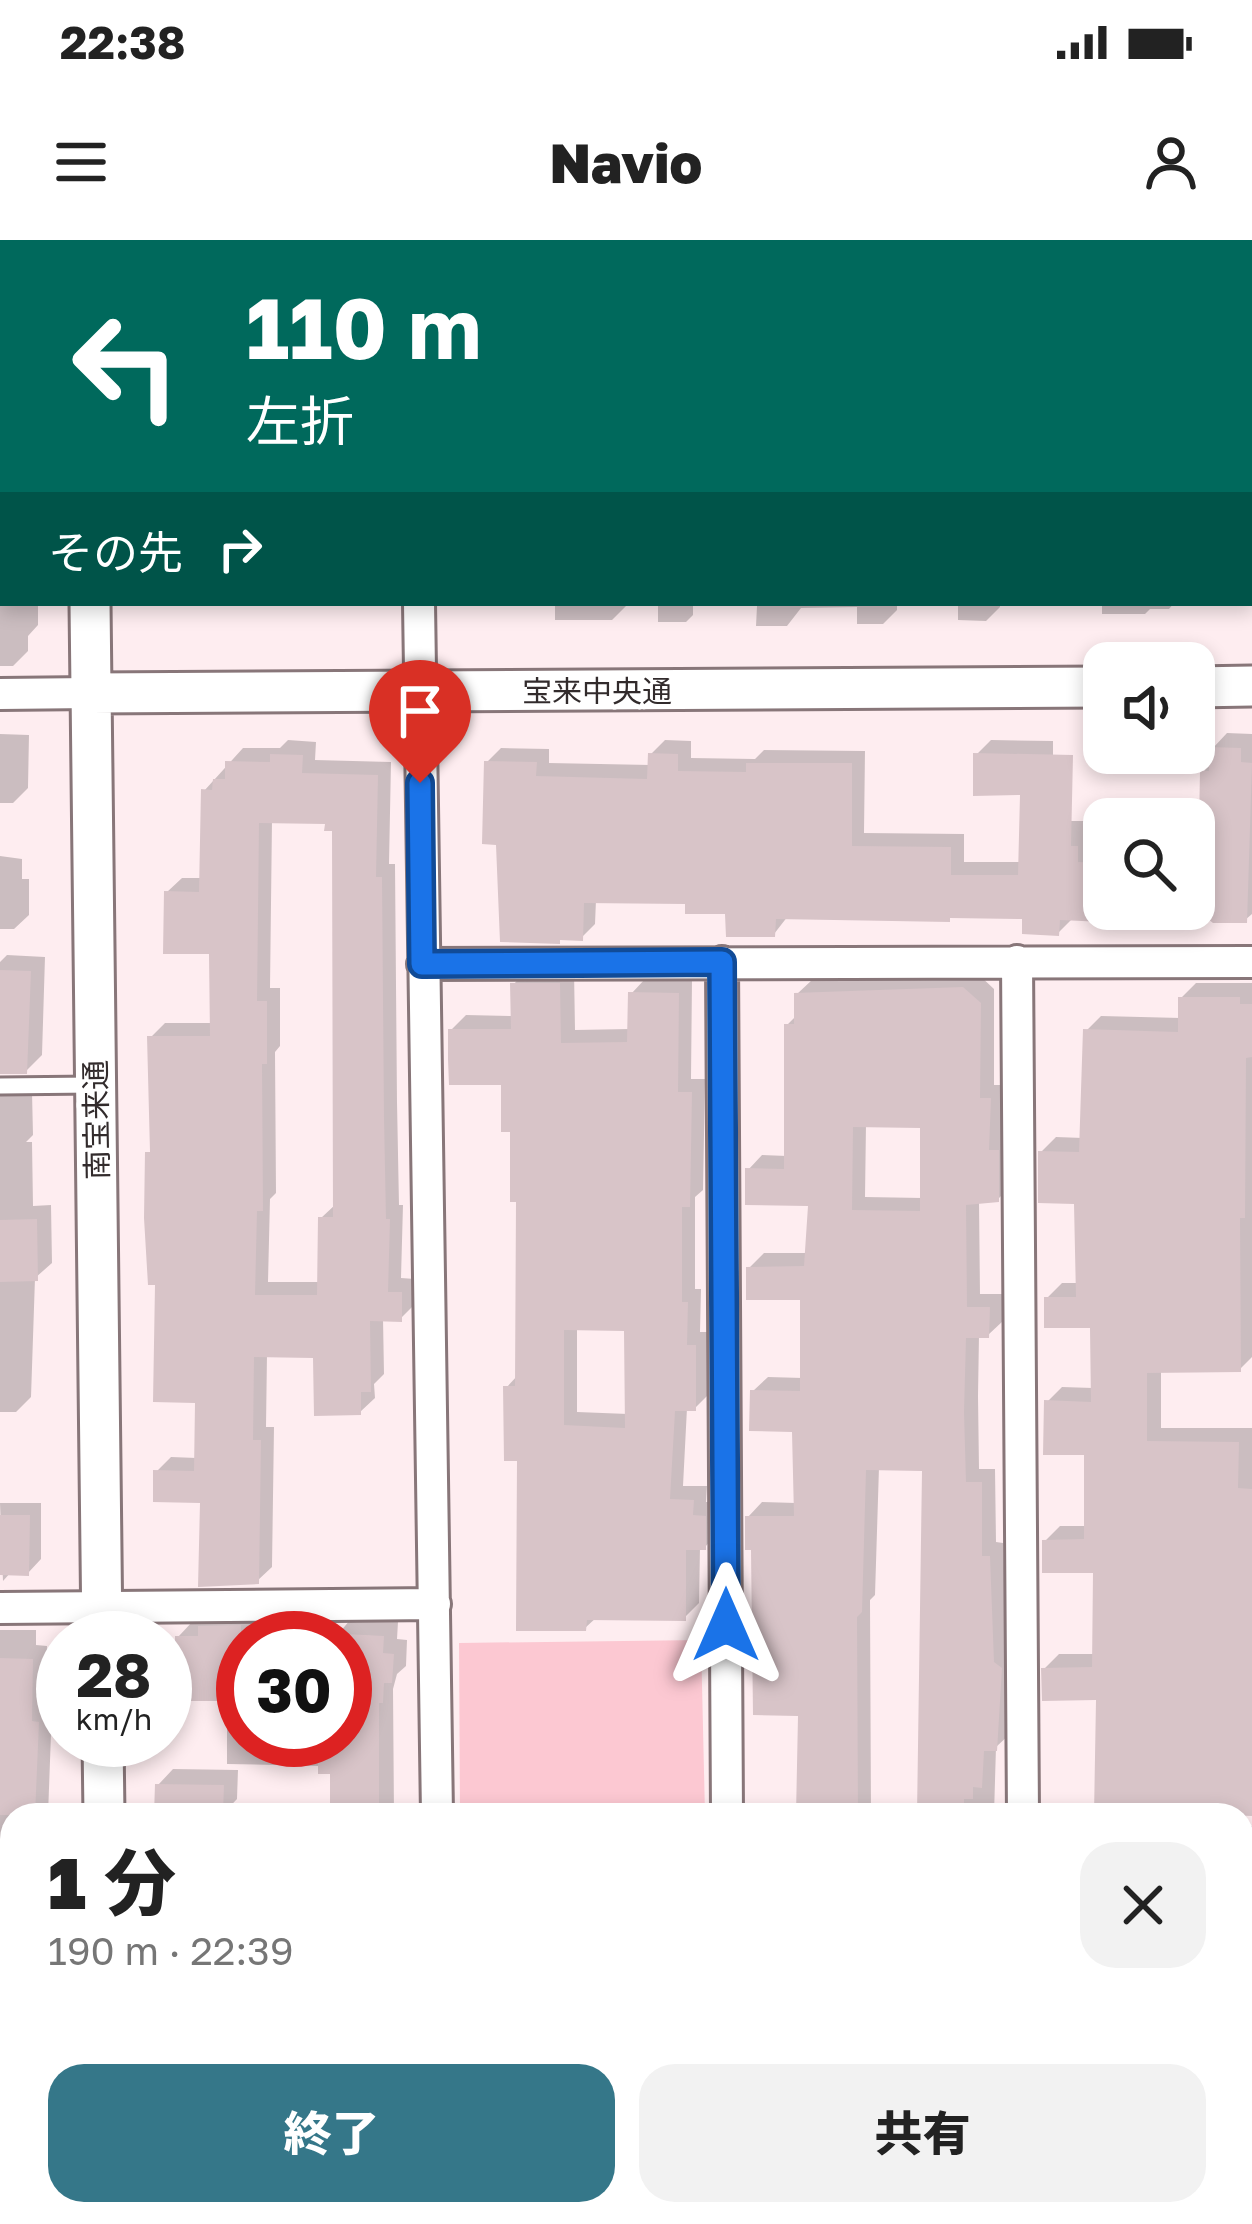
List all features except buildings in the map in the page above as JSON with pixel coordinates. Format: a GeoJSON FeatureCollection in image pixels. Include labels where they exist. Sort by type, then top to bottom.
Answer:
{"type":"FeatureCollection","features":[{"type":"Feature","properties":{"kind":"street","name":"南宝来通"},"geometry":{"type":"LineString","coordinates":[[91,606],[102,1611]]}},
{"type":"Feature","properties":{"kind":"street"},"geometry":{"type":"LineString","coordinates":[[419,606],[437,1803]]}},
{"type":"Feature","properties":{"kind":"street"},"geometry":{"type":"LineString","coordinates":[[1215,687],[1252,686]]}},
{"type":"Feature","properties":{"kind":"street","name":"宝来中央通"},"geometry":{"type":"LineString","coordinates":[[91,692],[1083,687]]}},
{"type":"Feature","properties":{"kind":"street"},"geometry":{"type":"LineString","coordinates":[[0,694],[91,692]]}},
{"type":"Feature","properties":{"kind":"street"},"geometry":{"type":"LineString","coordinates":[[1017,961],[1023,1803]]}},
{"type":"Feature","properties":{"kind":"street"},"geometry":{"type":"LineString","coordinates":[[722,962],[727,1803]]}},
{"type":"Feature","properties":{"kind":"street"},"geometry":{"type":"LineString","coordinates":[[422,964],[1252,962]]}},
{"type":"Feature","properties":{"kind":"street"},"geometry":{"type":"LineString","coordinates":[[192,1617],[435,1604]]}},
{"type":"Feature","properties":{"kind":"street"},"geometry":{"type":"LineString","coordinates":[[0,1608],[36,1613]]}},
{"type":"Feature","properties":{"kind":"street"},"geometry":{"type":"LineString","coordinates":[[104,1767],[104,1803]]}},
{"type":"Feature","properties":{"kind":"lane"},"geometry":{"type":"LineString","coordinates":[[0,1086],[96,1085]]}},
{"type":"Feature","properties":{"kind":"shaded area"},"geometry":{"type":"Polygon","coordinates":[[[701,1640],[705,1803],[460,1803],[459,1643],[701,1640]]]}},
{"type":"Feature","properties":{"kind":"route"},"geometry":{"type":"LineString","coordinates":[[420,783],[422,964],[722,962],[726,1625]]}}]}
